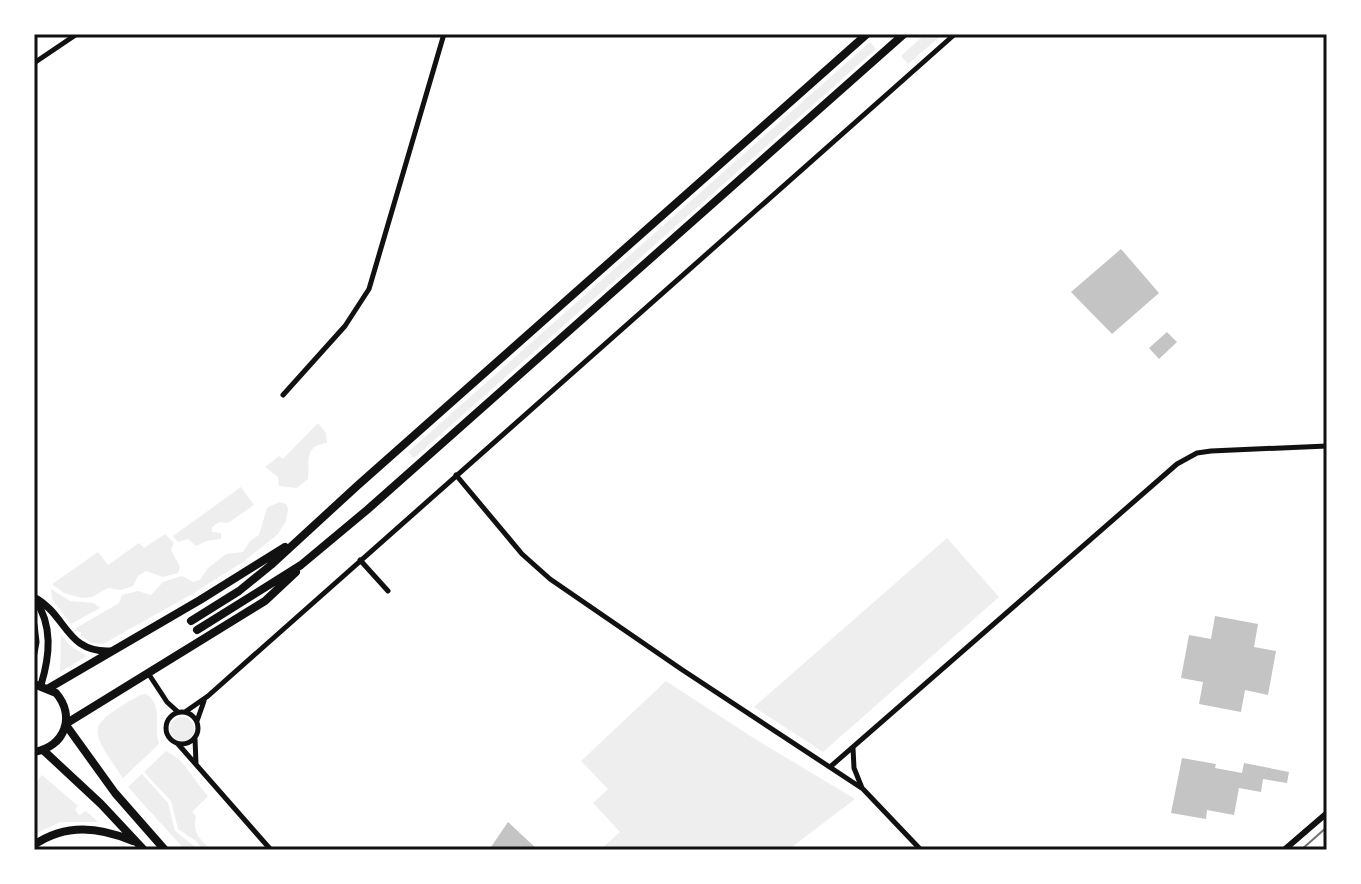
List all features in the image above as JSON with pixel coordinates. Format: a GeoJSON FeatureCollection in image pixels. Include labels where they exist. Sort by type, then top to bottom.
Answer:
{"type":"FeatureCollection","features":[{"type":"Feature","properties":{"kind":"main road"},"geometry":{"type":"LineString","coordinates":[[191,621],[239,591],[867,34]]}},
{"type":"Feature","properties":{"kind":"main road"},"geometry":{"type":"LineString","coordinates":[[197,630],[301,565],[367,510],[904,34]]}},
{"type":"Feature","properties":{"kind":"main road"},"geometry":{"type":"LineString","coordinates":[[41,686],[112,651],[291,545]]}},
{"type":"Feature","properties":{"kind":"main road"},"geometry":{"type":"LineString","coordinates":[[138,848],[82,785],[38,751],[60,738],[67,724],[265,601],[301,565]]}},
{"type":"Feature","properties":{"kind":"main road"},"geometry":{"type":"LineString","coordinates":[[34,597],[52,611],[77,643],[95,651],[112,651]]}},
{"type":"Feature","properties":{"kind":"main road"},"geometry":{"type":"LineString","coordinates":[[34,597],[45,617],[49,636],[41,686]]}},
{"type":"Feature","properties":{"kind":"main road"},"geometry":{"type":"LineString","coordinates":[[34,625],[34,653]]}},
{"type":"Feature","properties":{"kind":"main road"},"geometry":{"type":"LineString","coordinates":[[41,686],[61,699],[67,724],[102,777],[165,850]]}},
{"type":"Feature","properties":{"kind":"main road"},"geometry":{"type":"LineString","coordinates":[[34,845],[57,833],[86,828],[114,833],[138,848]]}},
{"type":"Feature","properties":{"kind":"street"},"geometry":{"type":"LineString","coordinates":[[34,63],[77,34]]}},
{"type":"Feature","properties":{"kind":"street"},"geometry":{"type":"LineString","coordinates":[[283,395],[345,326],[369,289],[444,34]]}},
{"type":"Feature","properties":{"kind":"street"},"geometry":{"type":"LineString","coordinates":[[169,719],[207,697],[955,34]]}},
{"type":"Feature","properties":{"kind":"street"},"geometry":{"type":"LineString","coordinates":[[830,767],[1177,464],[1197,453],[1211,451],[1327,446]]}},
{"type":"Feature","properties":{"kind":"street"},"geometry":{"type":"LineString","coordinates":[[456,475],[522,554],[550,579],[863,789],[921,850]]}},
{"type":"Feature","properties":{"kind":"street"},"geometry":{"type":"LineString","coordinates":[[360,560],[388,591]]}},
{"type":"Feature","properties":{"kind":"street"},"geometry":{"type":"LineString","coordinates":[[148,673],[164,698],[169,719],[167,734],[271,850]]}},
{"type":"Feature","properties":{"kind":"street"},"geometry":{"type":"LineString","coordinates":[[196,764],[197,721],[207,697]]}},
{"type":"Feature","properties":{"kind":"street"},"geometry":{"type":"LineString","coordinates":[[164,698],[197,721]]}},
{"type":"Feature","properties":{"kind":"street"},"geometry":{"type":"LineString","coordinates":[[178,744],[195,739]]}},
{"type":"Feature","properties":{"kind":"street"},"geometry":{"type":"LineString","coordinates":[[853,748],[854,768],[863,789]]}},
{"type":"Feature","properties":{"kind":"street"},"geometry":{"type":"LineString","coordinates":[[1284,850],[1327,813]]}},
{"type":"Feature","properties":{"kind":"shaded area"},"geometry":{"type":"Polygon","coordinates":[[[925,34],[943,34],[908,64],[901,56],[925,34]]]}},
{"type":"Feature","properties":{"kind":"shaded area"},"geometry":{"type":"Polygon","coordinates":[[[870,42],[876,49],[414,458],[408,452],[870,42]]]}},
{"type":"Feature","properties":{"kind":"shaded area"},"geometry":{"type":"Polygon","coordinates":[[[318,423],[326,433],[327,443],[311,451],[308,479],[297,488],[279,486],[278,477],[265,467],[279,456],[283,459],[318,423]]]}},
{"type":"Feature","properties":{"kind":"shaded area"},"geometry":{"type":"Polygon","coordinates":[[[241,487],[254,505],[228,523],[220,522],[212,527],[212,532],[221,533],[221,539],[196,546],[188,539],[178,542],[173,536],[241,487]]]}},
{"type":"Feature","properties":{"kind":"shaded area"},"geometry":{"type":"Polygon","coordinates":[[[279,502],[286,504],[288,509],[286,521],[278,534],[243,562],[103,644],[92,643],[81,636],[81,632],[75,631],[119,603],[122,595],[138,591],[151,595],[163,582],[182,576],[193,582],[200,580],[208,568],[226,554],[243,552],[250,541],[259,535],[267,508],[279,502]]]}},
{"type":"Feature","properties":{"kind":"shaded area"},"geometry":{"type":"Polygon","coordinates":[[[165,534],[174,543],[171,550],[180,567],[178,573],[163,577],[146,571],[138,576],[133,586],[121,590],[108,588],[92,597],[82,598],[64,593],[52,584],[98,552],[108,565],[139,543],[144,548],[165,534]]]}},
{"type":"Feature","properties":{"kind":"shaded area"},"geometry":{"type":"Polygon","coordinates":[[[947,538],[999,597],[823,752],[754,707],[947,538]]]}},
{"type":"Feature","properties":{"kind":"shaded area"},"geometry":{"type":"Polygon","coordinates":[[[51,589],[70,601],[94,603],[100,608],[71,624],[52,599],[51,589]]]}},
{"type":"Feature","properties":{"kind":"shaded area"},"geometry":{"type":"Polygon","coordinates":[[[61,635],[72,647],[87,656],[60,672],[61,635]]]}},
{"type":"Feature","properties":{"kind":"shaded area"},"geometry":{"type":"Polygon","coordinates":[[[666,681],[855,799],[788,850],[600,850],[620,832],[593,803],[608,789],[581,761],[666,681]]]}},
{"type":"Feature","properties":{"kind":"shaded area"},"geometry":{"type":"Polygon","coordinates":[[[146,694],[155,704],[159,744],[123,778],[103,748],[98,729],[109,714],[146,694]]]}},
{"type":"Feature","properties":{"kind":"shaded area"},"geometry":{"type":"Polygon","coordinates":[[[182,717],[193,724],[194,729],[187,740],[182,741],[171,734],[170,729],[177,718],[182,717]]]}},
{"type":"Feature","properties":{"kind":"shaded area"},"geometry":{"type":"Polygon","coordinates":[[[166,751],[184,765],[208,796],[192,812],[196,816],[198,835],[211,850],[203,850],[178,829],[171,801],[144,772],[166,751]]]}},
{"type":"Feature","properties":{"kind":"shaded area"},"geometry":{"type":"Polygon","coordinates":[[[142,774],[168,803],[175,831],[199,850],[185,850],[128,787],[142,774]]]}},
{"type":"Feature","properties":{"kind":"shaded area"},"geometry":{"type":"Polygon","coordinates":[[[42,775],[78,806],[75,809],[79,815],[86,811],[98,822],[61,822],[34,834],[34,794],[42,775]]]}},
{"type":"Feature","properties":{"kind":"building"},"geometry":{"type":"Polygon","coordinates":[[[1121,249],[1159,293],[1112,334],[1071,292],[1121,249]]]}},
{"type":"Feature","properties":{"kind":"building"},"geometry":{"type":"Polygon","coordinates":[[[1167,332],[1177,342],[1159,359],[1149,348],[1167,332]]]}},
{"type":"Feature","properties":{"kind":"building"},"geometry":{"type":"Polygon","coordinates":[[[1215,616],[1258,624],[1254,647],[1276,651],[1268,695],[1245,690],[1241,712],[1199,704],[1203,682],[1181,678],[1189,635],[1211,639],[1215,616]]]}},
{"type":"Feature","properties":{"kind":"building"},"geometry":{"type":"Polygon","coordinates":[[[1182,758],[1216,764],[1215,768],[1242,773],[1244,763],[1289,772],[1287,783],[1263,779],[1261,792],[1239,788],[1234,815],[1207,810],[1206,819],[1171,813],[1182,758]]]}},
{"type":"Feature","properties":{"kind":"building"},"geometry":{"type":"Polygon","coordinates":[[[508,822],[538,850],[489,850],[508,822]]]}},
{"type":"Feature","properties":{"kind":"tram line"},"geometry":{"type":"LineString","coordinates":[[1301,850],[1327,827]]}}]}
